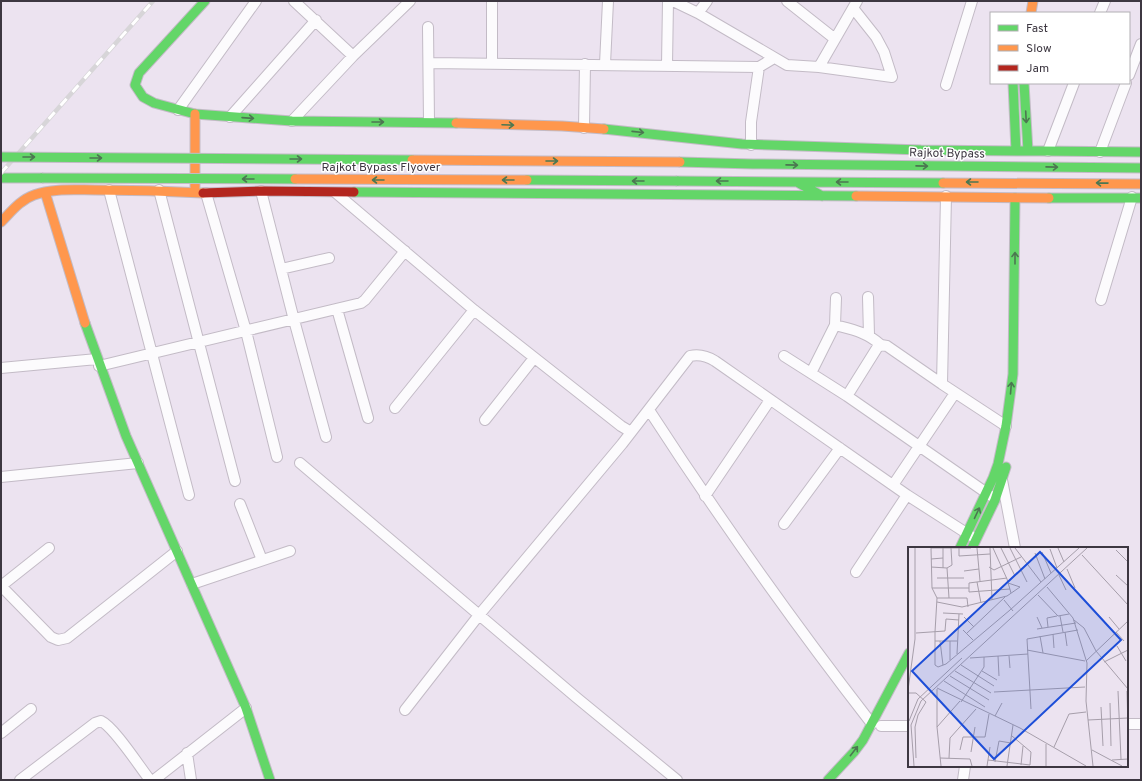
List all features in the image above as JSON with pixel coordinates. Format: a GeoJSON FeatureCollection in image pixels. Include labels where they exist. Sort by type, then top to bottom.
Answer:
{"type":"FeatureCollection","features":[{"type":"Feature","properties":{"kind":"main road"},"geometry":{"type":"LineString","coordinates":[[205,1],[139,73],[136,79],[135,85],[143,96],[154,104],[195,114],[292,121],[430,122],[584,128],[752,154],[922,150],[1141,152]]}},
{"type":"Feature","properties":{"kind":"main road"},"geometry":{"type":"LineString","coordinates":[[1031,12],[1033,1]]}},
{"type":"Feature","properties":{"kind":"main road"},"geometry":{"type":"LineString","coordinates":[[1013,84],[1016,151]]}},
{"type":"Feature","properties":{"kind":"main road"},"geometry":{"type":"LineString","coordinates":[[1024,84],[1028,151]]}},
{"type":"Feature","properties":{"kind":"main road"},"geometry":{"type":"LineString","coordinates":[[195,114],[194,166],[196,192]]}},
{"type":"Feature","properties":{"kind":"main road","name":"Rajkot Bypass Flyover"},"geometry":{"type":"LineString","coordinates":[[1,157],[680,162],[752,154]]}},
{"type":"Feature","properties":{"kind":"main road","name":"Rajkot Bypass"},"geometry":{"type":"LineString","coordinates":[[752,154],[1141,168]]}},
{"type":"Feature","properties":{"kind":"main road","name":"Rajkot Bypass Flyover"},"geometry":{"type":"LineString","coordinates":[[1,178],[761,182]]}},
{"type":"Feature","properties":{"kind":"main road"},"geometry":{"type":"LineString","coordinates":[[762,196],[761,182],[1141,184]]}},
{"type":"Feature","properties":{"kind":"main road"},"geometry":{"type":"LineString","coordinates":[[797,182],[822,196]]}},
{"type":"Feature","properties":{"kind":"main road"},"geometry":{"type":"LineString","coordinates":[[1,222],[21,202],[34,195],[45,192],[72,190],[159,190],[206,193],[260,191],[336,193],[1137,198]]}},
{"type":"Feature","properties":{"kind":"main road"},"geometry":{"type":"LineString","coordinates":[[45,192],[98,362],[121,424],[246,708],[270,780]]}},
{"type":"Feature","properties":{"kind":"main road"},"geometry":{"type":"LineString","coordinates":[[1019,198],[1023,289]]}},
{"type":"Feature","properties":{"kind":"main road"},"geometry":{"type":"LineString","coordinates":[[960,547],[998,464],[1006,426],[1013,374],[1019,198]]}},
{"type":"Feature","properties":{"kind":"main road"},"geometry":{"type":"LineString","coordinates":[[974,544],[996,500],[1012,442],[1018,401],[1023,326]]}},
{"type":"Feature","properties":{"kind":"main road"},"geometry":{"type":"LineString","coordinates":[[860,759],[878,728],[908,654]]}},
{"type":"Feature","properties":{"kind":"main road"},"geometry":{"type":"LineString","coordinates":[[895,699],[908,673]]}},
{"type":"Feature","properties":{"kind":"main road"},"geometry":{"type":"LineString","coordinates":[[828,780],[878,728]]}},
{"type":"Feature","properties":{"kind":"street"},"geometry":{"type":"LineString","coordinates":[[178,110],[256,1]]}},
{"type":"Feature","properties":{"kind":"street"},"geometry":{"type":"LineString","coordinates":[[294,1],[353,56]]}},
{"type":"Feature","properties":{"kind":"street"},"geometry":{"type":"LineString","coordinates":[[292,121],[353,56],[410,1]]}},
{"type":"Feature","properties":{"kind":"street"},"geometry":{"type":"LineString","coordinates":[[492,1],[492,63]]}},
{"type":"Feature","properties":{"kind":"street"},"geometry":{"type":"LineString","coordinates":[[605,64],[608,1]]}},
{"type":"Feature","properties":{"kind":"street"},"geometry":{"type":"LineString","coordinates":[[667,65],[668,1]]}},
{"type":"Feature","properties":{"kind":"street"},"geometry":{"type":"LineString","coordinates":[[673,1],[698,13],[787,65],[819,67],[892,76],[884,52],[855,5],[819,67]]}},
{"type":"Feature","properties":{"kind":"street"},"geometry":{"type":"LineString","coordinates":[[698,13],[707,1]]}},
{"type":"Feature","properties":{"kind":"street"},"geometry":{"type":"LineString","coordinates":[[786,1],[835,38]]}},
{"type":"Feature","properties":{"kind":"street"},"geometry":{"type":"LineString","coordinates":[[946,85],[972,1]]}},
{"type":"Feature","properties":{"kind":"street"},"geometry":{"type":"LineString","coordinates":[[1100,12],[1105,1]]}},
{"type":"Feature","properties":{"kind":"street"},"geometry":{"type":"LineString","coordinates":[[230,117],[316,20]]}},
{"type":"Feature","properties":{"kind":"street"},"geometry":{"type":"LineString","coordinates":[[428,27],[430,122]]}},
{"type":"Feature","properties":{"kind":"street"},"geometry":{"type":"LineString","coordinates":[[1130,72],[1141,44]]}},
{"type":"Feature","properties":{"kind":"street"},"geometry":{"type":"LineString","coordinates":[[429,63],[759,67],[774,58]]}},
{"type":"Feature","properties":{"kind":"street"},"geometry":{"type":"LineString","coordinates":[[584,128],[585,64]]}},
{"type":"Feature","properties":{"kind":"street"},"geometry":{"type":"LineString","coordinates":[[752,154],[752,122],[759,67]]}},
{"type":"Feature","properties":{"kind":"street"},"geometry":{"type":"LineString","coordinates":[[1048,151],[1074,84]]}},
{"type":"Feature","properties":{"kind":"street"},"geometry":{"type":"LineString","coordinates":[[1100,152],[1126,84]]}},
{"type":"Feature","properties":{"kind":"street"},"geometry":{"type":"LineString","coordinates":[[109,190],[189,495]]}},
{"type":"Feature","properties":{"kind":"street"},"geometry":{"type":"LineString","coordinates":[[159,190],[235,481]]}},
{"type":"Feature","properties":{"kind":"street"},"geometry":{"type":"LineString","coordinates":[[260,191],[326,437]]}},
{"type":"Feature","properties":{"kind":"street"},"geometry":{"type":"LineString","coordinates":[[206,193],[246,331],[277,457]]}},
{"type":"Feature","properties":{"kind":"street"},"geometry":{"type":"LineString","coordinates":[[336,193],[474,310],[621,426],[631,432]]}},
{"type":"Feature","properties":{"kind":"street"},"geometry":{"type":"LineString","coordinates":[[942,384],[946,196]]}},
{"type":"Feature","properties":{"kind":"street"},"geometry":{"type":"LineString","coordinates":[[1101,300],[1137,198]]}},
{"type":"Feature","properties":{"kind":"street"},"geometry":{"type":"LineString","coordinates":[[1,368],[98,362],[152,353],[358,304],[365,300],[405,251]]}},
{"type":"Feature","properties":{"kind":"street"},"geometry":{"type":"LineString","coordinates":[[281,269],[329,258]]}},
{"type":"Feature","properties":{"kind":"street"},"geometry":{"type":"LineString","coordinates":[[868,297],[869,335]]}},
{"type":"Feature","properties":{"kind":"street"},"geometry":{"type":"LineString","coordinates":[[811,373],[835,325],[836,298]]}},
{"type":"Feature","properties":{"kind":"street"},"geometry":{"type":"LineString","coordinates":[[337,309],[368,418]]}},
{"type":"Feature","properties":{"kind":"street"},"geometry":{"type":"LineString","coordinates":[[395,408],[474,310]]}},
{"type":"Feature","properties":{"kind":"street"},"geometry":{"type":"LineString","coordinates":[[835,325],[869,335],[881,345],[887,346],[1006,426]]}},
{"type":"Feature","properties":{"kind":"street"},"geometry":{"type":"LineString","coordinates":[[847,396],[877,348],[881,345]]}},
{"type":"Feature","properties":{"kind":"street"},"geometry":{"type":"LineString","coordinates":[[405,710],[479,615],[649,410],[690,356],[697,354],[715,361],[907,495],[967,534],[974,544]]}},
{"type":"Feature","properties":{"kind":"street"},"geometry":{"type":"LineString","coordinates":[[784,356],[847,396],[996,500]]}},
{"type":"Feature","properties":{"kind":"street"},"geometry":{"type":"LineString","coordinates":[[485,420],[534,358]]}},
{"type":"Feature","properties":{"kind":"street"},"geometry":{"type":"LineString","coordinates":[[893,485],[955,393]]}},
{"type":"Feature","properties":{"kind":"street"},"geometry":{"type":"LineString","coordinates":[[705,496],[770,400]]}},
{"type":"Feature","properties":{"kind":"street"},"geometry":{"type":"LineString","coordinates":[[649,410],[705,496],[813,646],[878,728],[908,726]]}},
{"type":"Feature","properties":{"kind":"street"},"geometry":{"type":"LineString","coordinates":[[784,524],[840,448]]}},
{"type":"Feature","properties":{"kind":"street"},"geometry":{"type":"LineString","coordinates":[[1,477],[138,463]]}},
{"type":"Feature","properties":{"kind":"street"},"geometry":{"type":"LineString","coordinates":[[300,463],[577,698],[677,780]]}},
{"type":"Feature","properties":{"kind":"street"},"geometry":{"type":"LineString","coordinates":[[998,464],[1016,547]]}},
{"type":"Feature","properties":{"kind":"street"},"geometry":{"type":"LineString","coordinates":[[856,572],[907,495]]}},
{"type":"Feature","properties":{"kind":"street"},"geometry":{"type":"LineString","coordinates":[[240,504],[262,560]]}},
{"type":"Feature","properties":{"kind":"street"},"geometry":{"type":"LineString","coordinates":[[49,548],[1,586],[51,637],[58,640],[67,638],[177,551]]}},
{"type":"Feature","properties":{"kind":"street"},"geometry":{"type":"LineString","coordinates":[[192,584],[290,551]]}},
{"type":"Feature","properties":{"kind":"street"},"geometry":{"type":"LineString","coordinates":[[154,780],[246,708]]}},
{"type":"Feature","properties":{"kind":"street"},"geometry":{"type":"LineString","coordinates":[[1,733],[31,709]]}},
{"type":"Feature","properties":{"kind":"street"},"geometry":{"type":"LineString","coordinates":[[20,780],[95,723],[100,721],[106,723],[113,731],[150,780]]}},
{"type":"Feature","properties":{"kind":"street"},"geometry":{"type":"LineString","coordinates":[[1128,724],[1141,724]]}},
{"type":"Feature","properties":{"kind":"street"},"geometry":{"type":"LineString","coordinates":[[188,753],[191,780]]}},
{"type":"Feature","properties":{"kind":"street"},"geometry":{"type":"LineString","coordinates":[[963,780],[965,767]]}},
{"type":"Feature","properties":{"kind":"railway"},"geometry":{"type":"LineString","coordinates":[[1,173],[153,1]]}},
{"type":"Feature","properties":{"kind":"traffic: fast"},"geometry":{"type":"LineString","coordinates":[[205,1],[139,73],[135,85],[143,97],[154,103],[195,114],[292,121],[456,123]]}},
{"type":"Feature","properties":{"kind":"traffic: fast"},"geometry":{"type":"LineString","coordinates":[[1013,84],[1016,151]]}},
{"type":"Feature","properties":{"kind":"traffic: fast"},"geometry":{"type":"LineString","coordinates":[[1024,84],[1028,151]]}},
{"type":"Feature","properties":{"kind":"traffic: fast"},"geometry":{"type":"LineString","coordinates":[[604,129],[742,144],[921,150],[1141,152]]}},
{"type":"Feature","properties":{"kind":"traffic: fast"},"geometry":{"type":"LineString","coordinates":[[1,157],[412,160]]}},
{"type":"Feature","properties":{"kind":"traffic: fast"},"geometry":{"type":"LineString","coordinates":[[680,162],[1141,168]]}},
{"type":"Feature","properties":{"kind":"traffic: fast"},"geometry":{"type":"LineString","coordinates":[[1,178],[42,178]]}},
{"type":"Feature","properties":{"kind":"traffic: fast"},"geometry":{"type":"LineString","coordinates":[[42,178],[295,179]]}},
{"type":"Feature","properties":{"kind":"traffic: fast"},"geometry":{"type":"LineString","coordinates":[[527,180],[677,181]]}},
{"type":"Feature","properties":{"kind":"traffic: fast"},"geometry":{"type":"LineString","coordinates":[[677,181],[943,183]]}},
{"type":"Feature","properties":{"kind":"traffic: fast"},"geometry":{"type":"LineString","coordinates":[[797,182],[822,196]]}},
{"type":"Feature","properties":{"kind":"traffic: fast"},"geometry":{"type":"LineString","coordinates":[[354,192],[856,196]]}},
{"type":"Feature","properties":{"kind":"traffic: fast"},"geometry":{"type":"LineString","coordinates":[[960,547],[993,478],[998,464],[1006,426],[1013,374],[1015,198]]}},
{"type":"Feature","properties":{"kind":"traffic: fast"},"geometry":{"type":"LineString","coordinates":[[1049,198],[1141,198]]}},
{"type":"Feature","properties":{"kind":"traffic: fast"},"geometry":{"type":"LineString","coordinates":[[85,323],[126,436],[246,708],[270,780]]}},
{"type":"Feature","properties":{"kind":"traffic: fast"},"geometry":{"type":"LineString","coordinates":[[972,547],[995,500],[1006,467]]}},
{"type":"Feature","properties":{"kind":"traffic: fast"},"geometry":{"type":"LineString","coordinates":[[828,780],[863,740],[908,655]]}},
{"type":"Feature","properties":{"kind":"traffic: slow"},"geometry":{"type":"LineString","coordinates":[[1031,12],[1033,1]]}},
{"type":"Feature","properties":{"kind":"traffic: slow"},"geometry":{"type":"LineString","coordinates":[[195,114],[195,187]]}},
{"type":"Feature","properties":{"kind":"traffic: slow"},"geometry":{"type":"LineString","coordinates":[[456,123],[562,126],[604,129]]}},
{"type":"Feature","properties":{"kind":"traffic: slow"},"geometry":{"type":"LineString","coordinates":[[412,160],[680,162]]}},
{"type":"Feature","properties":{"kind":"traffic: slow"},"geometry":{"type":"LineString","coordinates":[[295,179],[527,180]]}},
{"type":"Feature","properties":{"kind":"traffic: slow"},"geometry":{"type":"LineString","coordinates":[[943,183],[1141,184]]}},
{"type":"Feature","properties":{"kind":"traffic: slow"},"geometry":{"type":"LineString","coordinates":[[1,222],[24,200],[48,191],[122,190],[203,193]]}},
{"type":"Feature","properties":{"kind":"traffic: slow"},"geometry":{"type":"LineString","coordinates":[[45,192],[85,323]]}},
{"type":"Feature","properties":{"kind":"traffic: slow"},"geometry":{"type":"LineString","coordinates":[[856,196],[1049,198]]}},
{"type":"Feature","properties":{"kind":"traffic: jam"},"geometry":{"type":"LineString","coordinates":[[203,193],[261,191],[354,192]]}}]}
